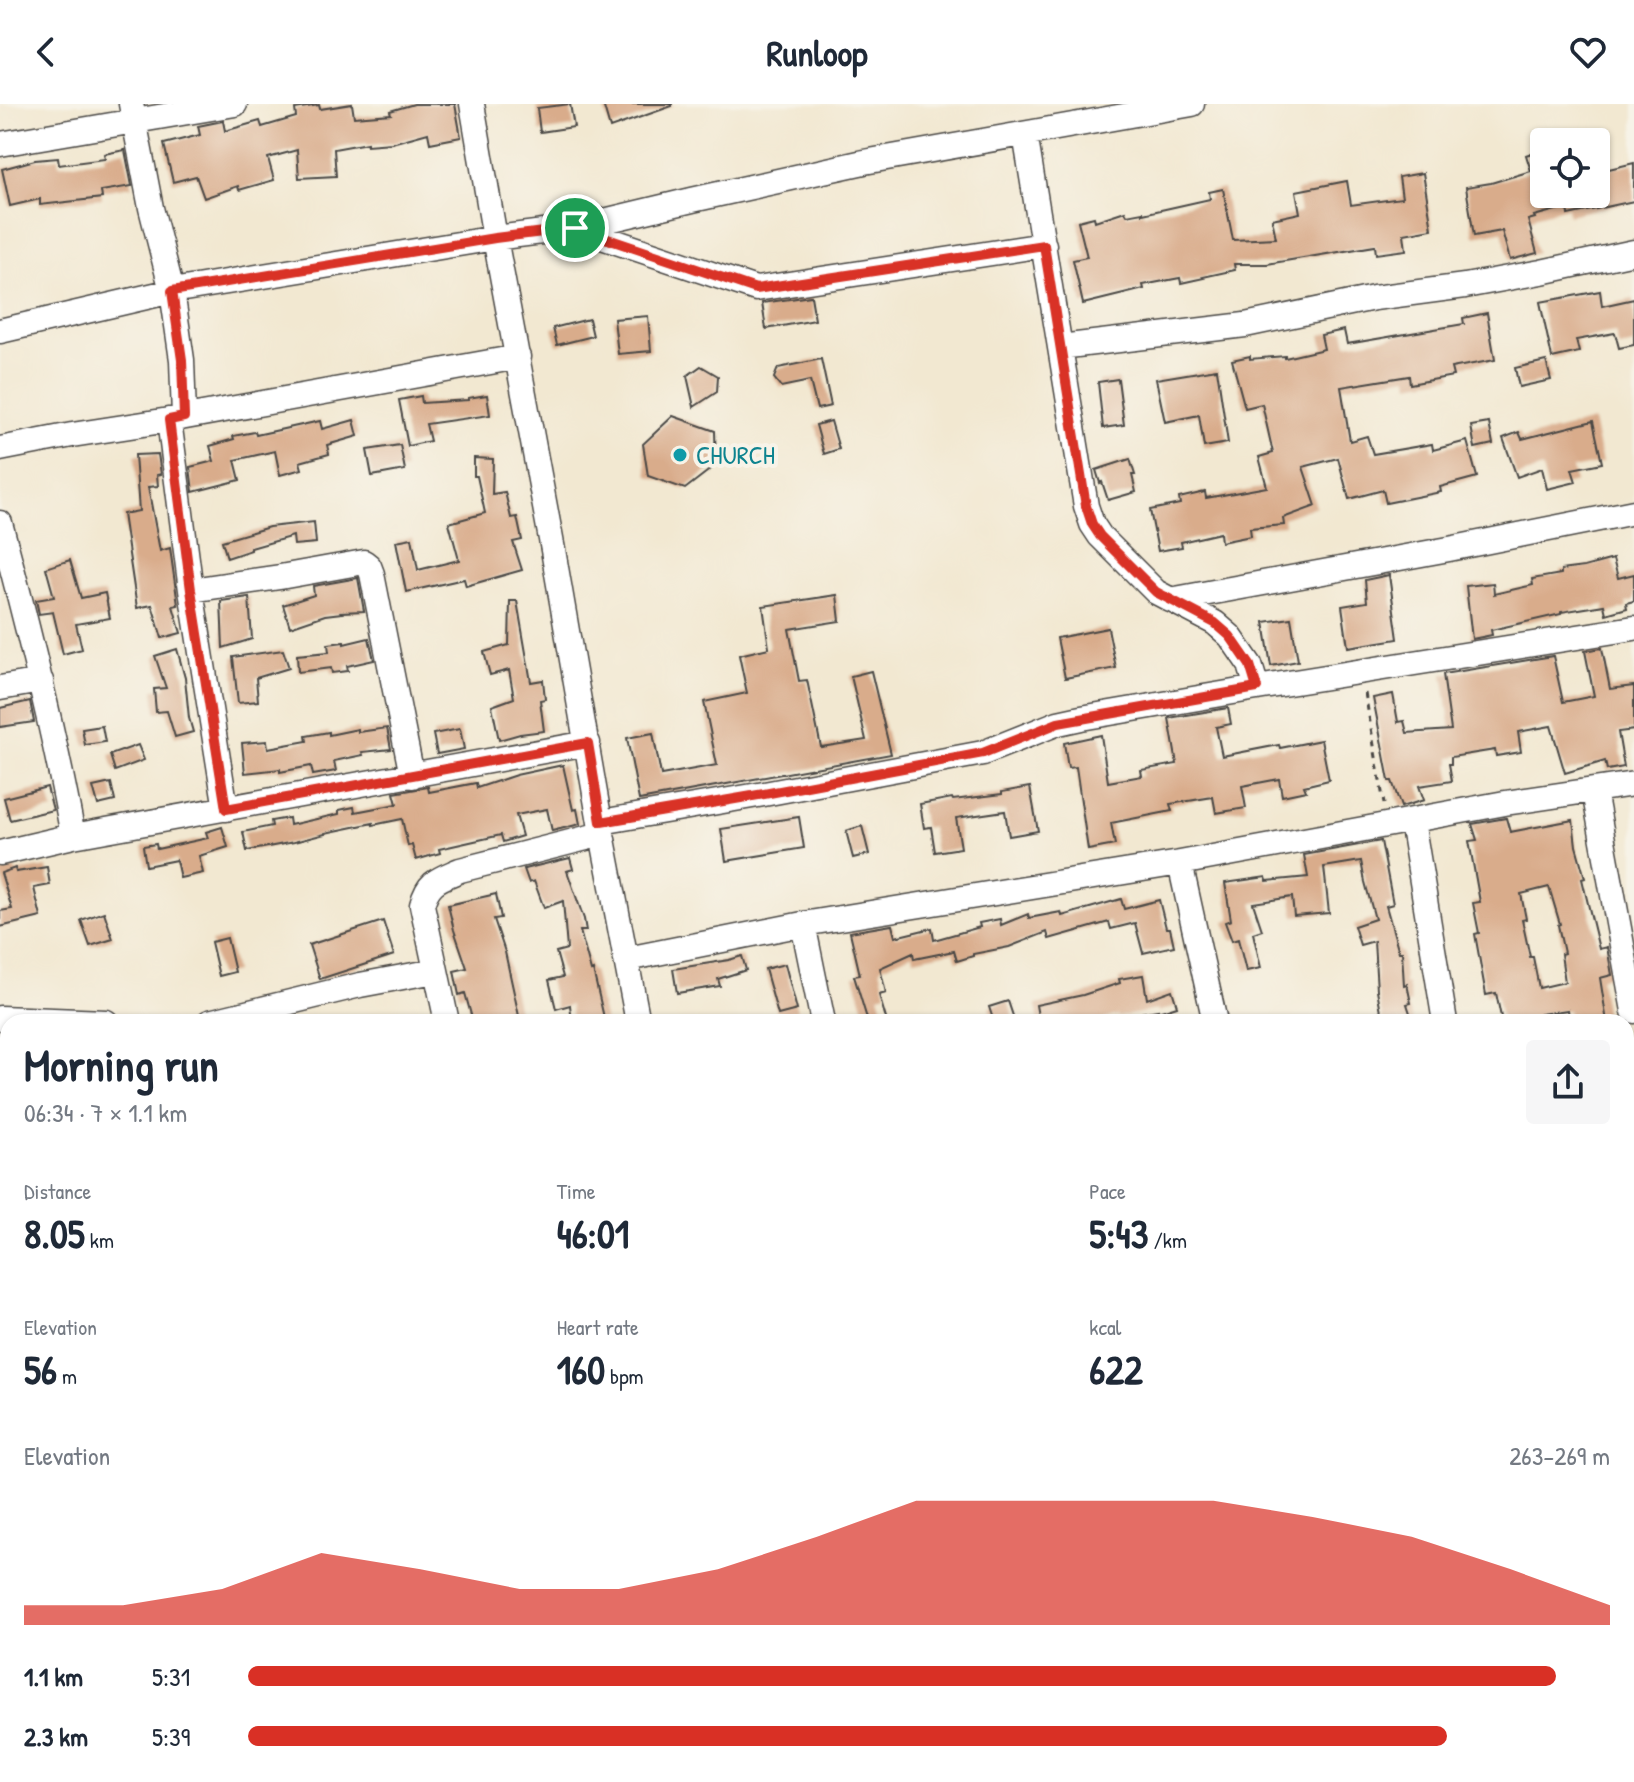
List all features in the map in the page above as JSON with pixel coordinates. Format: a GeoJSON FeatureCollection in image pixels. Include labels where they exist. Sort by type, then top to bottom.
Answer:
{"type":"FeatureCollection","features":[{"type":"Feature","properties":{"kind":"street"},"geometry":{"type":"LineString","coordinates":[[0,144],[132,112],[235,104]]}},
{"type":"Feature","properties":{"kind":"street"},"geometry":{"type":"LineString","coordinates":[[472,104],[637,1014]]}},
{"type":"Feature","properties":{"kind":"street"},"geometry":{"type":"LineString","coordinates":[[0,331],[172,291],[495,238],[575,228],[864,162],[1192,104]]}},
{"type":"Feature","properties":{"kind":"street"},"geometry":{"type":"LineString","coordinates":[[132,112],[172,291],[182,360],[177,419],[191,590],[226,809]]}},
{"type":"Feature","properties":{"kind":"street"},"geometry":{"type":"LineString","coordinates":[[1025,134],[1086,506],[1092,524],[1156,592],[1215,623],[1230,636],[1250,665],[1257,688]]}},
{"type":"Feature","properties":{"kind":"street"},"geometry":{"type":"LineString","coordinates":[[575,228],[756,289],[1044,245]]}},
{"type":"Feature","properties":{"kind":"street"},"geometry":{"type":"LineString","coordinates":[[1060,347],[1245,325],[1374,298],[1465,286],[1634,252]]}},
{"type":"Feature","properties":{"kind":"street"},"geometry":{"type":"LineString","coordinates":[[0,449],[518,357]]}},
{"type":"Feature","properties":{"kind":"street"},"geometry":{"type":"LineString","coordinates":[[1170,600],[1634,512]]}},
{"type":"Feature","properties":{"kind":"street"},"geometry":{"type":"LineString","coordinates":[[0,523],[41,681],[73,836]]}},
{"type":"Feature","properties":{"kind":"street"},"geometry":{"type":"LineString","coordinates":[[191,590],[364,562],[369,566],[412,776]]}},
{"type":"Feature","properties":{"kind":"street"},"geometry":{"type":"LineString","coordinates":[[445,1014],[422,905],[425,892],[432,885],[460,870],[602,828],[983,753],[1058,723],[1634,628]]}},
{"type":"Feature","properties":{"kind":"street"},"geometry":{"type":"LineString","coordinates":[[0,688],[41,681]]}},
{"type":"Feature","properties":{"kind":"street"},"geometry":{"type":"LineString","coordinates":[[0,853],[73,836],[588,743]]}},
{"type":"Feature","properties":{"kind":"street"},"geometry":{"type":"LineString","coordinates":[[627,959],[803,924],[1180,863],[1505,803],[1634,784]]}},
{"type":"Feature","properties":{"kind":"street"},"geometry":{"type":"LineString","coordinates":[[1594,791],[1630,968],[1634,1011]]}},
{"type":"Feature","properties":{"kind":"street"},"geometry":{"type":"LineString","coordinates":[[1400,822],[1443,1014]]}},
{"type":"Feature","properties":{"kind":"street"},"geometry":{"type":"LineString","coordinates":[[1180,863],[1213,1014]]}},
{"type":"Feature","properties":{"kind":"street"},"geometry":{"type":"LineString","coordinates":[[803,924],[821,1014]]}},
{"type":"Feature","properties":{"kind":"street"},"geometry":{"type":"LineString","coordinates":[[242,1014],[360,985],[435,971]]}},
{"type":"Feature","properties":{"kind":"path"},"geometry":{"type":"LineString","coordinates":[[1361,672],[1400,822]]}},
{"type":"Feature","properties":{"kind":"building"},"geometry":{"type":"Polygon","coordinates":[[[352,104],[354,117],[391,114],[390,111],[414,104],[455,104],[461,137],[430,143],[428,133],[392,143],[367,143],[334,149],[336,176],[299,178],[297,150],[268,158],[274,180],[239,190],[238,186],[204,198],[196,176],[173,182],[164,144],[200,135],[198,126],[223,121],[225,131],[260,121],[262,127],[296,117],[295,109],[352,104]]]}},
{"type":"Feature","properties":{"kind":"building"},"geometry":{"type":"Polygon","coordinates":[[[570,104],[574,127],[540,132],[537,108],[570,104]]]}},
{"type":"Feature","properties":{"kind":"building"},"geometry":{"type":"Polygon","coordinates":[[[603,104],[672,104],[672,106],[610,128],[603,104]]]}},
{"type":"Feature","properties":{"kind":"building"},"geometry":{"type":"Polygon","coordinates":[[[125,150],[132,186],[101,191],[102,198],[40,205],[40,199],[10,206],[2,169],[35,160],[58,158],[59,165],[105,159],[104,154],[125,150]]]}},
{"type":"Feature","properties":{"kind":"building"},"geometry":{"type":"Polygon","coordinates":[[[1634,163],[1634,201],[1610,206],[1610,169],[1634,163]]]}},
{"type":"Feature","properties":{"kind":"building"},"geometry":{"type":"Polygon","coordinates":[[[1530,171],[1530,208],[1563,208],[1528,220],[1537,253],[1510,260],[1502,231],[1474,236],[1466,187],[1530,171]]]}},
{"type":"Feature","properties":{"kind":"building"},"geometry":{"type":"Polygon","coordinates":[[[1423,173],[1432,229],[1404,234],[1406,250],[1376,254],[1375,246],[1267,264],[1234,264],[1235,270],[1181,283],[1180,278],[1143,285],[1144,289],[1083,304],[1073,260],[1087,257],[1078,221],[1094,217],[1095,221],[1125,211],[1127,215],[1143,214],[1210,199],[1209,192],[1223,189],[1233,240],[1276,238],[1272,219],[1300,213],[1296,191],[1347,181],[1351,205],[1402,198],[1399,177],[1423,173]]]}},
{"type":"Feature","properties":{"kind":"building"},"geometry":{"type":"Polygon","coordinates":[[[1567,208],[1601,208],[1568,215],[1567,208]]]}},
{"type":"Feature","properties":{"kind":"building"},"geometry":{"type":"Polygon","coordinates":[[[1600,291],[1602,306],[1634,299],[1634,345],[1619,348],[1615,333],[1576,340],[1579,352],[1552,358],[1540,302],[1600,291]]]}},
{"type":"Feature","properties":{"kind":"building"},"geometry":{"type":"Polygon","coordinates":[[[811,296],[815,320],[766,329],[762,303],[811,296]]]}},
{"type":"Feature","properties":{"kind":"building"},"geometry":{"type":"Polygon","coordinates":[[[1487,313],[1495,360],[1451,368],[1453,376],[1410,384],[1409,376],[1341,387],[1350,441],[1367,436],[1373,454],[1432,444],[1433,450],[1467,441],[1477,477],[1440,487],[1441,492],[1386,503],[1383,490],[1349,499],[1338,458],[1303,467],[1316,506],[1283,518],[1284,525],[1250,528],[1251,536],[1221,542],[1220,533],[1181,542],[1182,547],[1158,551],[1150,510],[1180,504],[1179,498],[1205,492],[1206,498],[1267,487],[1259,457],[1273,453],[1262,404],[1245,408],[1232,360],[1250,356],[1250,359],[1285,358],[1324,349],[1321,335],[1344,330],[1347,344],[1464,324],[1463,318],[1487,313]]]}},
{"type":"Feature","properties":{"kind":"building"},"geometry":{"type":"Polygon","coordinates":[[[648,316],[651,351],[618,354],[614,319],[648,316]]]}},
{"type":"Feature","properties":{"kind":"building"},"geometry":{"type":"Polygon","coordinates":[[[589,319],[593,336],[557,345],[553,328],[589,319]]]}},
{"type":"Feature","properties":{"kind":"building"},"geometry":{"type":"Polygon","coordinates":[[[821,359],[831,406],[817,409],[810,381],[781,387],[774,378],[778,368],[821,359]]]}},
{"type":"Feature","properties":{"kind":"building"},"geometry":{"type":"Polygon","coordinates":[[[1546,361],[1551,380],[1519,387],[1515,368],[1546,361]]]}},
{"type":"Feature","properties":{"kind":"building"},"geometry":{"type":"Polygon","coordinates":[[[701,366],[718,376],[717,392],[694,407],[687,376],[701,366]]]}},
{"type":"Feature","properties":{"kind":"building"},"geometry":{"type":"Polygon","coordinates":[[[1217,369],[1228,443],[1204,447],[1199,415],[1165,422],[1156,379],[1217,369]]]}},
{"type":"Feature","properties":{"kind":"building"},"geometry":{"type":"Polygon","coordinates":[[[1118,379],[1124,425],[1103,428],[1098,382],[1118,379]]]}},
{"type":"Feature","properties":{"kind":"building"},"geometry":{"type":"Polygon","coordinates":[[[487,395],[490,415],[426,424],[430,441],[408,446],[399,400],[421,396],[422,403],[468,400],[487,395]]]}},
{"type":"Feature","properties":{"kind":"building","name":"CHURCH"},"geometry":{"type":"Polygon","coordinates":[[[673,416],[715,431],[716,465],[685,489],[648,476],[643,444],[673,416]]]}},
{"type":"Feature","properties":{"kind":"building"},"geometry":{"type":"Polygon","coordinates":[[[354,420],[358,436],[327,445],[329,454],[300,462],[302,469],[280,475],[275,451],[235,460],[240,480],[193,492],[190,467],[214,461],[210,446],[234,439],[233,436],[255,432],[256,435],[320,421],[322,429],[354,420]]]}},
{"type":"Feature","properties":{"kind":"building"},"geometry":{"type":"Polygon","coordinates":[[[831,421],[839,449],[824,454],[816,425],[831,421]]]}},
{"type":"Feature","properties":{"kind":"building"},"geometry":{"type":"Polygon","coordinates":[[[1593,421],[1602,463],[1572,469],[1576,482],[1547,489],[1542,468],[1517,477],[1503,438],[1519,432],[1522,439],[1593,421]]]}},
{"type":"Feature","properties":{"kind":"building"},"geometry":{"type":"Polygon","coordinates":[[[1489,423],[1493,444],[1475,448],[1471,426],[1489,423]]]}},
{"type":"Feature","properties":{"kind":"building"},"geometry":{"type":"Polygon","coordinates":[[[400,445],[405,470],[372,476],[367,450],[400,445]]]}},
{"type":"Feature","properties":{"kind":"building"},"geometry":{"type":"Polygon","coordinates":[[[158,454],[161,474],[157,475],[158,486],[148,487],[160,551],[170,548],[178,605],[173,606],[181,633],[162,638],[152,605],[137,608],[123,514],[139,511],[135,455],[158,454]]]}},
{"type":"Feature","properties":{"kind":"building"},"geometry":{"type":"Polygon","coordinates":[[[474,458],[493,459],[492,494],[505,492],[511,518],[517,517],[522,540],[513,542],[522,570],[466,586],[464,579],[406,592],[396,541],[412,538],[418,570],[459,560],[449,523],[485,513],[477,476],[474,476],[474,458]]]}},
{"type":"Feature","properties":{"kind":"building"},"geometry":{"type":"Polygon","coordinates":[[[1130,459],[1136,492],[1108,500],[1096,470],[1130,459]]]}},
{"type":"Feature","properties":{"kind":"building"},"geometry":{"type":"Polygon","coordinates":[[[314,522],[316,543],[294,545],[293,536],[227,558],[222,541],[269,527],[314,522]]]}},
{"type":"Feature","properties":{"kind":"building"},"geometry":{"type":"Polygon","coordinates":[[[1613,559],[1618,578],[1634,574],[1634,601],[1626,603],[1627,608],[1606,614],[1604,605],[1561,612],[1491,630],[1492,635],[1472,639],[1466,586],[1493,583],[1494,594],[1533,585],[1532,579],[1561,574],[1561,570],[1613,559]]]}},
{"type":"Feature","properties":{"kind":"building"},"geometry":{"type":"Polygon","coordinates":[[[70,560],[81,598],[105,593],[110,618],[76,624],[82,649],[63,654],[53,612],[39,614],[36,600],[54,597],[46,568],[70,560]]]}},
{"type":"Feature","properties":{"kind":"building"},"geometry":{"type":"Polygon","coordinates":[[[1389,575],[1398,639],[1348,647],[1342,606],[1367,602],[1365,580],[1389,575]]]}},
{"type":"Feature","properties":{"kind":"building"},"geometry":{"type":"Polygon","coordinates":[[[358,578],[364,611],[325,615],[290,627],[283,605],[314,595],[313,586],[358,578]]]}},
{"type":"Feature","properties":{"kind":"building"},"geometry":{"type":"Polygon","coordinates":[[[837,595],[840,621],[789,629],[799,681],[807,680],[821,747],[866,740],[851,676],[871,671],[891,754],[639,800],[627,738],[653,733],[661,775],[717,765],[704,702],[747,693],[739,655],[769,648],[763,606],[837,595]]]}},
{"type":"Feature","properties":{"kind":"building"},"geometry":{"type":"Polygon","coordinates":[[[249,597],[252,639],[223,648],[221,601],[249,597]]]}},
{"type":"Feature","properties":{"kind":"building"},"geometry":{"type":"Polygon","coordinates":[[[510,601],[517,601],[531,682],[543,680],[545,699],[540,700],[544,731],[499,740],[492,706],[514,698],[509,670],[490,675],[484,652],[509,645],[510,601]]]}},
{"type":"Feature","properties":{"kind":"building"},"geometry":{"type":"Polygon","coordinates":[[[1291,618],[1298,661],[1271,666],[1264,622],[1291,618]]]}},
{"type":"Feature","properties":{"kind":"building"},"geometry":{"type":"Polygon","coordinates":[[[1108,628],[1116,668],[1065,678],[1057,638],[1108,628]]]}},
{"type":"Feature","properties":{"kind":"building"},"geometry":{"type":"Polygon","coordinates":[[[369,638],[374,660],[347,666],[348,671],[332,673],[331,668],[298,672],[297,655],[329,652],[328,644],[369,638]]]}},
{"type":"Feature","properties":{"kind":"building"},"geometry":{"type":"Polygon","coordinates":[[[1602,648],[1610,689],[1634,686],[1634,730],[1618,732],[1624,767],[1607,770],[1605,761],[1565,773],[1551,726],[1518,732],[1521,752],[1496,756],[1495,750],[1451,757],[1452,781],[1419,786],[1424,800],[1401,807],[1392,781],[1389,781],[1373,698],[1393,694],[1398,722],[1404,721],[1407,733],[1451,730],[1443,674],[1553,656],[1563,702],[1594,696],[1585,651],[1602,648]]]}},
{"type":"Feature","properties":{"kind":"building"},"geometry":{"type":"Polygon","coordinates":[[[177,649],[193,732],[175,737],[167,711],[156,712],[154,689],[166,688],[155,656],[177,649]]]}},
{"type":"Feature","properties":{"kind":"building"},"geometry":{"type":"Polygon","coordinates":[[[283,650],[289,668],[256,678],[258,701],[238,703],[233,657],[283,650]]]}},
{"type":"Feature","properties":{"kind":"building"},"geometry":{"type":"Polygon","coordinates":[[[30,701],[34,722],[0,727],[0,708],[30,701]]]}},
{"type":"Feature","properties":{"kind":"building"},"geometry":{"type":"Polygon","coordinates":[[[1228,708],[1231,724],[1216,727],[1222,756],[1321,740],[1329,780],[1304,786],[1306,791],[1282,796],[1279,779],[1242,786],[1246,808],[1216,813],[1213,797],[1170,804],[1172,811],[1111,823],[1115,845],[1088,850],[1076,767],[1068,768],[1064,743],[1101,735],[1108,782],[1142,776],[1141,770],[1177,764],[1169,718],[1228,708]]]}},
{"type":"Feature","properties":{"kind":"building"},"geometry":{"type":"Polygon","coordinates":[[[102,726],[105,742],[85,745],[82,729],[102,726]]]}},
{"type":"Feature","properties":{"kind":"building"},"geometry":{"type":"Polygon","coordinates":[[[387,728],[391,749],[362,752],[363,755],[334,761],[336,771],[313,775],[311,766],[280,772],[280,769],[245,773],[242,743],[267,741],[268,748],[307,741],[306,736],[329,732],[329,735],[358,729],[358,732],[387,728]]]}},
{"type":"Feature","properties":{"kind":"building"},"geometry":{"type":"Polygon","coordinates":[[[460,729],[464,749],[437,754],[433,734],[460,729]]]}},
{"type":"Feature","properties":{"kind":"building"},"geometry":{"type":"Polygon","coordinates":[[[138,745],[144,760],[115,771],[110,755],[138,745]]]}},
{"type":"Feature","properties":{"kind":"building"},"geometry":{"type":"Polygon","coordinates":[[[563,765],[573,810],[577,809],[580,824],[552,831],[547,809],[516,815],[522,836],[503,842],[501,835],[439,849],[440,853],[416,860],[412,845],[408,846],[402,819],[247,851],[243,832],[272,826],[271,821],[289,818],[290,825],[339,814],[339,810],[354,807],[355,812],[397,804],[394,793],[428,787],[429,792],[476,783],[477,788],[516,775],[563,765]]]}},
{"type":"Feature","properties":{"kind":"building"},"geometry":{"type":"Polygon","coordinates":[[[111,783],[115,801],[98,805],[93,787],[111,783]]]}},
{"type":"Feature","properties":{"kind":"building"},"geometry":{"type":"Polygon","coordinates":[[[47,787],[53,810],[10,820],[4,798],[47,787]]]}},
{"type":"Feature","properties":{"kind":"building"},"geometry":{"type":"Polygon","coordinates":[[[1030,787],[1038,831],[1009,836],[1005,811],[956,818],[961,848],[935,852],[931,827],[924,828],[920,804],[1002,794],[1030,787]]]}},
{"type":"Feature","properties":{"kind":"building"},"geometry":{"type":"Polygon","coordinates":[[[799,817],[804,848],[726,861],[721,829],[799,817]]]}},
{"type":"Feature","properties":{"kind":"building"},"geometry":{"type":"Polygon","coordinates":[[[1506,818],[1510,832],[1573,820],[1585,878],[1582,879],[1599,949],[1607,947],[1612,975],[1600,978],[1606,1014],[1569,1014],[1568,1010],[1500,1014],[1496,993],[1486,995],[1473,903],[1480,902],[1469,841],[1477,840],[1472,824],[1506,818]],[[1549,887],[1521,894],[1526,919],[1522,920],[1539,988],[1565,982],[1561,954],[1564,953],[1549,887]]]}},
{"type":"Feature","properties":{"kind":"building"},"geometry":{"type":"Polygon","coordinates":[[[862,826],[869,854],[853,858],[846,831],[862,826]]]}},
{"type":"Feature","properties":{"kind":"building"},"geometry":{"type":"Polygon","coordinates":[[[222,827],[228,847],[199,856],[203,873],[180,878],[176,860],[146,866],[143,846],[156,844],[157,849],[208,838],[206,832],[222,827]]]}},
{"type":"Feature","properties":{"kind":"building"},"geometry":{"type":"Polygon","coordinates":[[[1381,841],[1393,904],[1386,906],[1399,952],[1402,952],[1404,985],[1407,984],[1410,1014],[1382,1014],[1374,941],[1360,945],[1354,926],[1375,919],[1361,861],[1324,867],[1329,913],[1294,916],[1292,897],[1253,903],[1262,930],[1253,933],[1261,968],[1246,971],[1238,939],[1232,941],[1225,922],[1231,920],[1225,883],[1266,877],[1267,881],[1308,877],[1304,855],[1381,841]]]}},
{"type":"Feature","properties":{"kind":"building"},"geometry":{"type":"Polygon","coordinates":[[[570,858],[573,869],[567,871],[584,919],[586,931],[580,931],[603,1014],[571,1014],[570,1005],[556,1009],[549,980],[563,977],[556,952],[567,949],[563,901],[544,908],[534,881],[529,883],[524,869],[570,858]]]}},
{"type":"Feature","properties":{"kind":"building"},"geometry":{"type":"Polygon","coordinates":[[[47,867],[50,885],[34,888],[41,917],[0,927],[0,911],[12,909],[1,873],[15,868],[16,872],[47,867]]]}},
{"type":"Feature","properties":{"kind":"building"},"geometry":{"type":"Polygon","coordinates":[[[496,894],[501,918],[494,919],[519,1014],[471,1014],[465,993],[459,995],[454,971],[467,968],[448,905],[496,894]]]}},
{"type":"Feature","properties":{"kind":"building"},"geometry":{"type":"Polygon","coordinates":[[[1121,899],[1124,909],[1159,900],[1174,946],[1143,953],[1135,923],[1111,929],[1109,922],[1049,939],[1047,932],[1009,947],[973,954],[957,961],[954,951],[914,959],[913,953],[880,968],[886,993],[879,995],[885,1014],[866,1014],[854,976],[860,975],[850,932],[892,925],[895,937],[932,928],[934,940],[980,927],[979,923],[1000,919],[1001,925],[1028,914],[1029,918],[1061,912],[1062,916],[1121,899]]]}},
{"type":"Feature","properties":{"kind":"building"},"geometry":{"type":"Polygon","coordinates":[[[104,912],[113,939],[90,946],[81,920],[104,912]]]}},
{"type":"Feature","properties":{"kind":"building"},"geometry":{"type":"Polygon","coordinates":[[[383,921],[394,955],[320,979],[309,945],[383,921]]]}},
{"type":"Feature","properties":{"kind":"building"},"geometry":{"type":"Polygon","coordinates":[[[227,938],[235,972],[219,976],[211,942],[227,938]]]}},
{"type":"Feature","properties":{"kind":"building"},"geometry":{"type":"Polygon","coordinates":[[[742,956],[746,970],[718,979],[720,986],[677,993],[673,969],[742,956]]]}},
{"type":"Feature","properties":{"kind":"building"},"geometry":{"type":"Polygon","coordinates":[[[785,964],[797,1010],[778,1014],[765,969],[785,964]]]}},
{"type":"Feature","properties":{"kind":"building"},"geometry":{"type":"Polygon","coordinates":[[[1143,975],[1147,999],[1172,990],[1177,1006],[1135,1014],[1038,1014],[1036,1005],[1083,995],[1120,983],[1119,979],[1143,975]]]}},
{"type":"Feature","properties":{"kind":"building"},"geometry":{"type":"Polygon","coordinates":[[[1008,1001],[1012,1014],[991,1014],[989,1007],[1008,1001]]]}},
{"type":"Feature","properties":{"kind":"place","name":"CHURCH"},"geometry":{"type":"Point","coordinates":[680,455]}},
{"type":"Feature","properties":{"kind":"route"},"geometry":{"type":"LineString","coordinates":[[575,228],[756,289],[1044,245],[1086,506],[1092,524],[1156,592],[1195,611],[1230,636],[1250,665],[1257,688],[1058,723],[983,753],[601,822],[588,743],[226,809],[191,590],[169,420],[184,417],[182,360],[172,291],[495,238],[575,228]]}}]}
